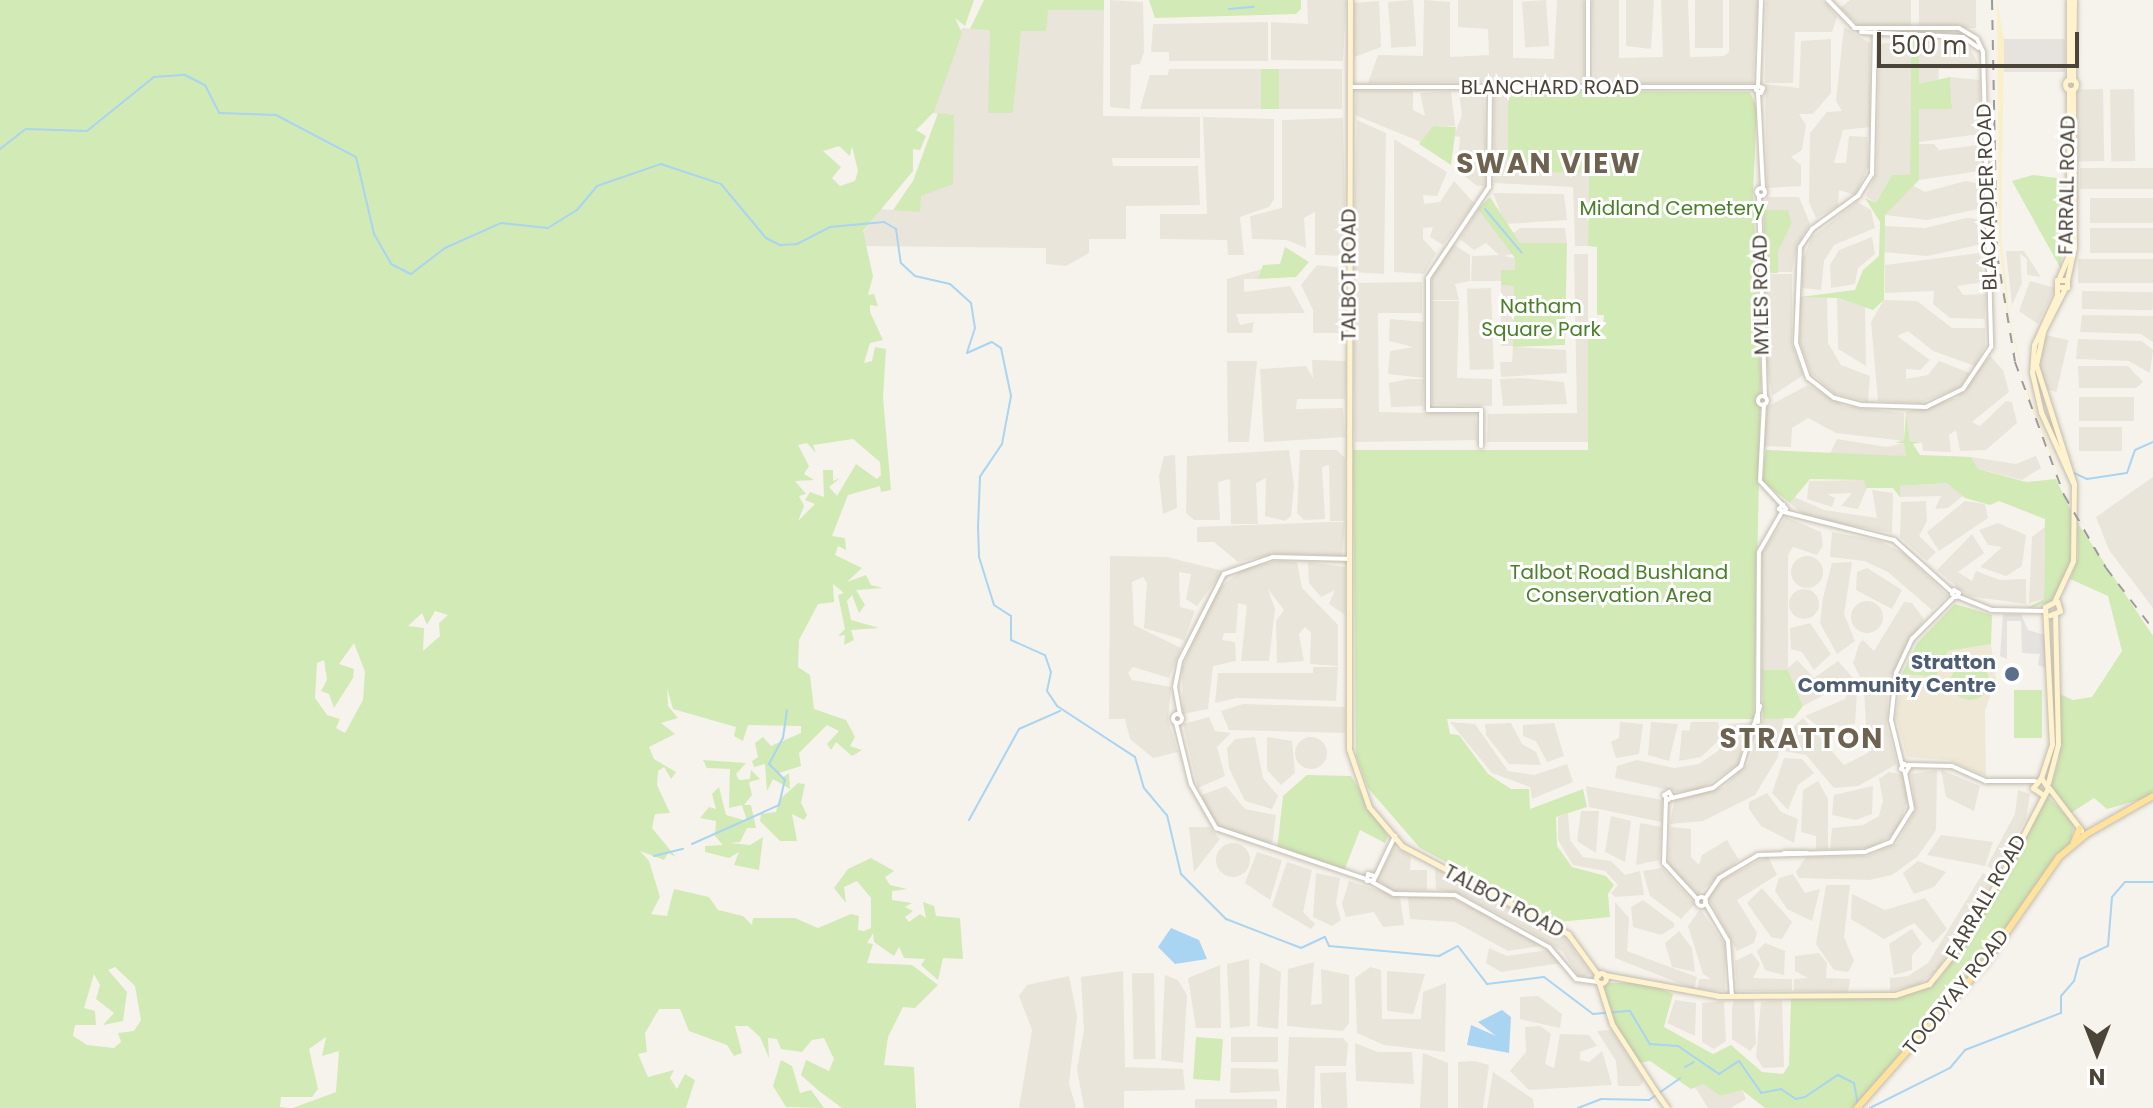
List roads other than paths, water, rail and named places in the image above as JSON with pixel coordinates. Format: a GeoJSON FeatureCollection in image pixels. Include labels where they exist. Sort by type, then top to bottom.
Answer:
{"type":"FeatureCollection","features":[{"type":"Feature","properties":{"kind":"main road","name":"TALBOT ROAD"},"geometry":{"type":"LineString","coordinates":[[1350,0],[1349,749],[1362,793],[1395,838],[1568,934],[1601,978],[1608,1015],[1667,1108]]}},
{"type":"Feature","properties":{"kind":"main road"},"geometry":{"type":"LineString","coordinates":[[2071,90],[2072,0]]}},
{"type":"Feature","properties":{"kind":"main road","name":"FARRALL ROAD"},"geometry":{"type":"LineString","coordinates":[[2062,288],[2058,279],[2069,255],[2071,90]]}},
{"type":"Feature","properties":{"kind":"main road","name":"FARRALL ROAD"},"geometry":{"type":"LineString","coordinates":[[2062,288],[2067,280],[2074,248],[2071,90]]}},
{"type":"Feature","properties":{"kind":"main road"},"geometry":{"type":"LineString","coordinates":[[2058,279],[2067,280]]}},
{"type":"Feature","properties":{"kind":"main road"},"geometry":{"type":"LineString","coordinates":[[2054,444],[2036,359],[2062,288]]}},
{"type":"Feature","properties":{"kind":"main road"},"geometry":{"type":"LineString","coordinates":[[2062,288],[2032,364],[2054,444],[2074,484]]}},
{"type":"Feature","properties":{"kind":"main road"},"geometry":{"type":"LineString","coordinates":[[2049,612],[2057,602],[2074,554],[2074,484],[2051,423]]}},
{"type":"Feature","properties":{"kind":"main road"},"geometry":{"type":"LineString","coordinates":[[2049,612],[2057,602]]}},
{"type":"Feature","properties":{"kind":"main road","name":"FARRALL ROAD"},"geometry":{"type":"LineString","coordinates":[[1601,978],[1617,978],[1717,996],[1895,995],[1923,988],[1961,944],[2034,813],[2052,744],[2049,612]]}},
{"type":"Feature","properties":{"kind":"main road"},"geometry":{"type":"LineString","coordinates":[[2041,787],[2058,799],[2085,831]]}},
{"type":"Feature","properties":{"kind":"main road","name":"TOODYAY ROAD"},"geometry":{"type":"LineString","coordinates":[[1857,1108],[1985,963],[2049,872],[2085,831],[2153,798]]}},
{"type":"Feature","properties":{"kind":"main road","name":"TOODYAY ROAD"},"geometry":{"type":"LineString","coordinates":[[2049,872],[2085,831]]}},
{"type":"Feature","properties":{"kind":"street"},"geometry":{"type":"LineString","coordinates":[[1588,0],[1588,88]]}},
{"type":"Feature","properties":{"kind":"street","name":"MYLES ROAD"},"geometry":{"type":"LineString","coordinates":[[1761,0],[1759,89],[1763,390],[1760,481],[1782,510]]}},
{"type":"Feature","properties":{"kind":"street","name":"BLACKADDER ROAD"},"geometry":{"type":"LineString","coordinates":[[1828,0],[1854,28],[1874,34],[1964,30],[1977,39],[1983,55],[1991,338],[1985,359],[1963,389],[1926,407],[1853,404],[1818,387],[1803,366],[1795,336],[1797,257],[1812,229],[1858,196],[1872,174],[1874,34]]}},
{"type":"Feature","properties":{"kind":"street","name":"BLANCHARD ROAD"},"geometry":{"type":"LineString","coordinates":[[1350,87],[1759,89]]}},
{"type":"Feature","properties":{"kind":"street"},"geometry":{"type":"LineString","coordinates":[[1481,446],[1481,410],[1428,410],[1428,278],[1489,187],[1490,87]]}},
{"type":"Feature","properties":{"kind":"street"},"geometry":{"type":"LineString","coordinates":[[1731,996],[1728,941],[1702,899],[1692,894],[1664,863],[1671,798],[1713,788],[1734,774],[1752,748],[1759,699],[1759,552],[1782,510],[1885,536],[1953,594],[1991,610],[2049,612]]}},
{"type":"Feature","properties":{"kind":"street"},"geometry":{"type":"LineString","coordinates":[[1349,559],[1273,557],[1224,574],[1180,661],[1177,715],[1189,779],[1216,828],[1358,880],[1374,878],[1394,894],[1455,895],[1549,947],[1576,979],[1587,981],[1601,978]]}},
{"type":"Feature","properties":{"kind":"street"},"geometry":{"type":"LineString","coordinates":[[1702,899],[1748,859],[1781,852],[1865,852],[1891,842],[1910,815],[1906,769],[1891,720],[1893,682],[1912,639],[1953,594]]}},
{"type":"Feature","properties":{"kind":"street"},"geometry":{"type":"LineString","coordinates":[[1906,769],[1939,763],[1981,780],[2041,787]]}},
{"type":"Feature","properties":{"kind":"street"},"geometry":{"type":"LineString","coordinates":[[1374,878],[1395,838]]}},
{"type":"Feature","properties":{"kind":"water"},"geometry":{"type":"Polygon","coordinates":[[[1171,928],[1199,940],[1207,959],[1175,964],[1158,947],[1171,928]]]}},
{"type":"Feature","properties":{"kind":"water"},"geometry":{"type":"Polygon","coordinates":[[[1502,1010],[1511,1017],[1509,1053],[1467,1045],[1471,1025],[1496,1036],[1478,1022],[1502,1010]]]}},
{"type":"Feature","properties":{"kind":"waterway"},"geometry":{"type":"LineString","coordinates":[[1229,9],[1254,7]]}},
{"type":"Feature","properties":{"kind":"waterway"},"geometry":{"type":"LineString","coordinates":[[0,149],[26,129],[87,131],[154,77],[185,75],[205,85],[219,113],[276,115],[356,157],[374,234],[391,264],[411,274],[445,248],[501,223],[548,228],[577,210],[597,186],[661,164],[721,184],[766,238],[780,245],[797,244],[830,227],[884,222],[896,229],[901,263],[915,276],[950,284],[971,303],[975,328],[967,353],[992,342],[1001,348],[1011,396],[1002,444],[980,477],[979,557],[994,605],[1011,616],[1011,640],[1045,655],[1051,672],[1047,691],[1057,706],[1135,757],[1144,788],[1167,815],[1181,874],[1226,919],[1301,948],[1325,937],[1329,946],[1439,956],[1458,946],[1487,984],[1544,977],[1593,1014],[1630,1011],[1650,1044],[1678,1046],[1719,1074],[1739,1061],[1761,1093],[1781,1089],[1796,1099],[1805,1097],[1838,1075],[1854,1083],[1858,1106]]}},
{"type":"Feature","properties":{"kind":"waterway"},"geometry":{"type":"LineString","coordinates":[[1485,209],[1522,253]]}},
{"type":"Feature","properties":{"kind":"waterway"},"geometry":{"type":"LineString","coordinates":[[2074,473],[2087,479],[2127,473],[2135,450],[2153,442]]}},
{"type":"Feature","properties":{"kind":"waterway"},"geometry":{"type":"LineString","coordinates":[[692,844],[779,805],[785,780],[769,764],[783,738],[787,710]]}},
{"type":"Feature","properties":{"kind":"waterway"},"geometry":{"type":"LineString","coordinates":[[969,820],[1019,729],[1060,711]]}},
{"type":"Feature","properties":{"kind":"waterway"},"geometry":{"type":"LineString","coordinates":[[654,856],[683,849]]}},
{"type":"Feature","properties":{"kind":"waterway"},"geometry":{"type":"LineString","coordinates":[[1870,1108],[1950,1068],[1965,1050],[2061,1013],[2061,996],[2074,981],[2080,959],[2108,946],[2112,897],[2125,882],[2153,882]]}},
{"type":"Feature","properties":{"kind":"waterway"},"geometry":{"type":"LineString","coordinates":[[1685,1067],[1694,1062]]}},
{"type":"Feature","properties":{"kind":"waterway"},"geometry":{"type":"LineString","coordinates":[[1578,1108],[1601,1099],[1649,1100],[1680,1078]]}},
{"type":"Feature","properties":{"kind":"railway"},"geometry":{"type":"LineString","coordinates":[[1992,0],[1997,254],[2015,362],[2064,495],[2106,568],[2153,629]]}},
{"type":"Feature","properties":{"kind":"place","name":"Stratton Community Centre"},"geometry":{"type":"Point","coordinates":[2012,674]}},
{"type":"Feature","properties":{"kind":"district","name":"SWAN VIEW"},"geometry":{"type":"Point","coordinates":[1549,164]}},
{"type":"Feature","properties":{"kind":"district","name":"STRATTON"},"geometry":{"type":"Point","coordinates":[1802,739]}},
{"type":"Feature","properties":{"kind":"park label","name":"Midland Cemetery"},"geometry":{"type":"Point","coordinates":[1672,208]}},
{"type":"Feature","properties":{"kind":"park label","name":"Natham Square Park"},"geometry":{"type":"Point","coordinates":[1541,318]}},
{"type":"Feature","properties":{"kind":"park label","name":"Talbot Road Bushland Conservation Area"},"geometry":{"type":"Point","coordinates":[1619,584]}}]}
